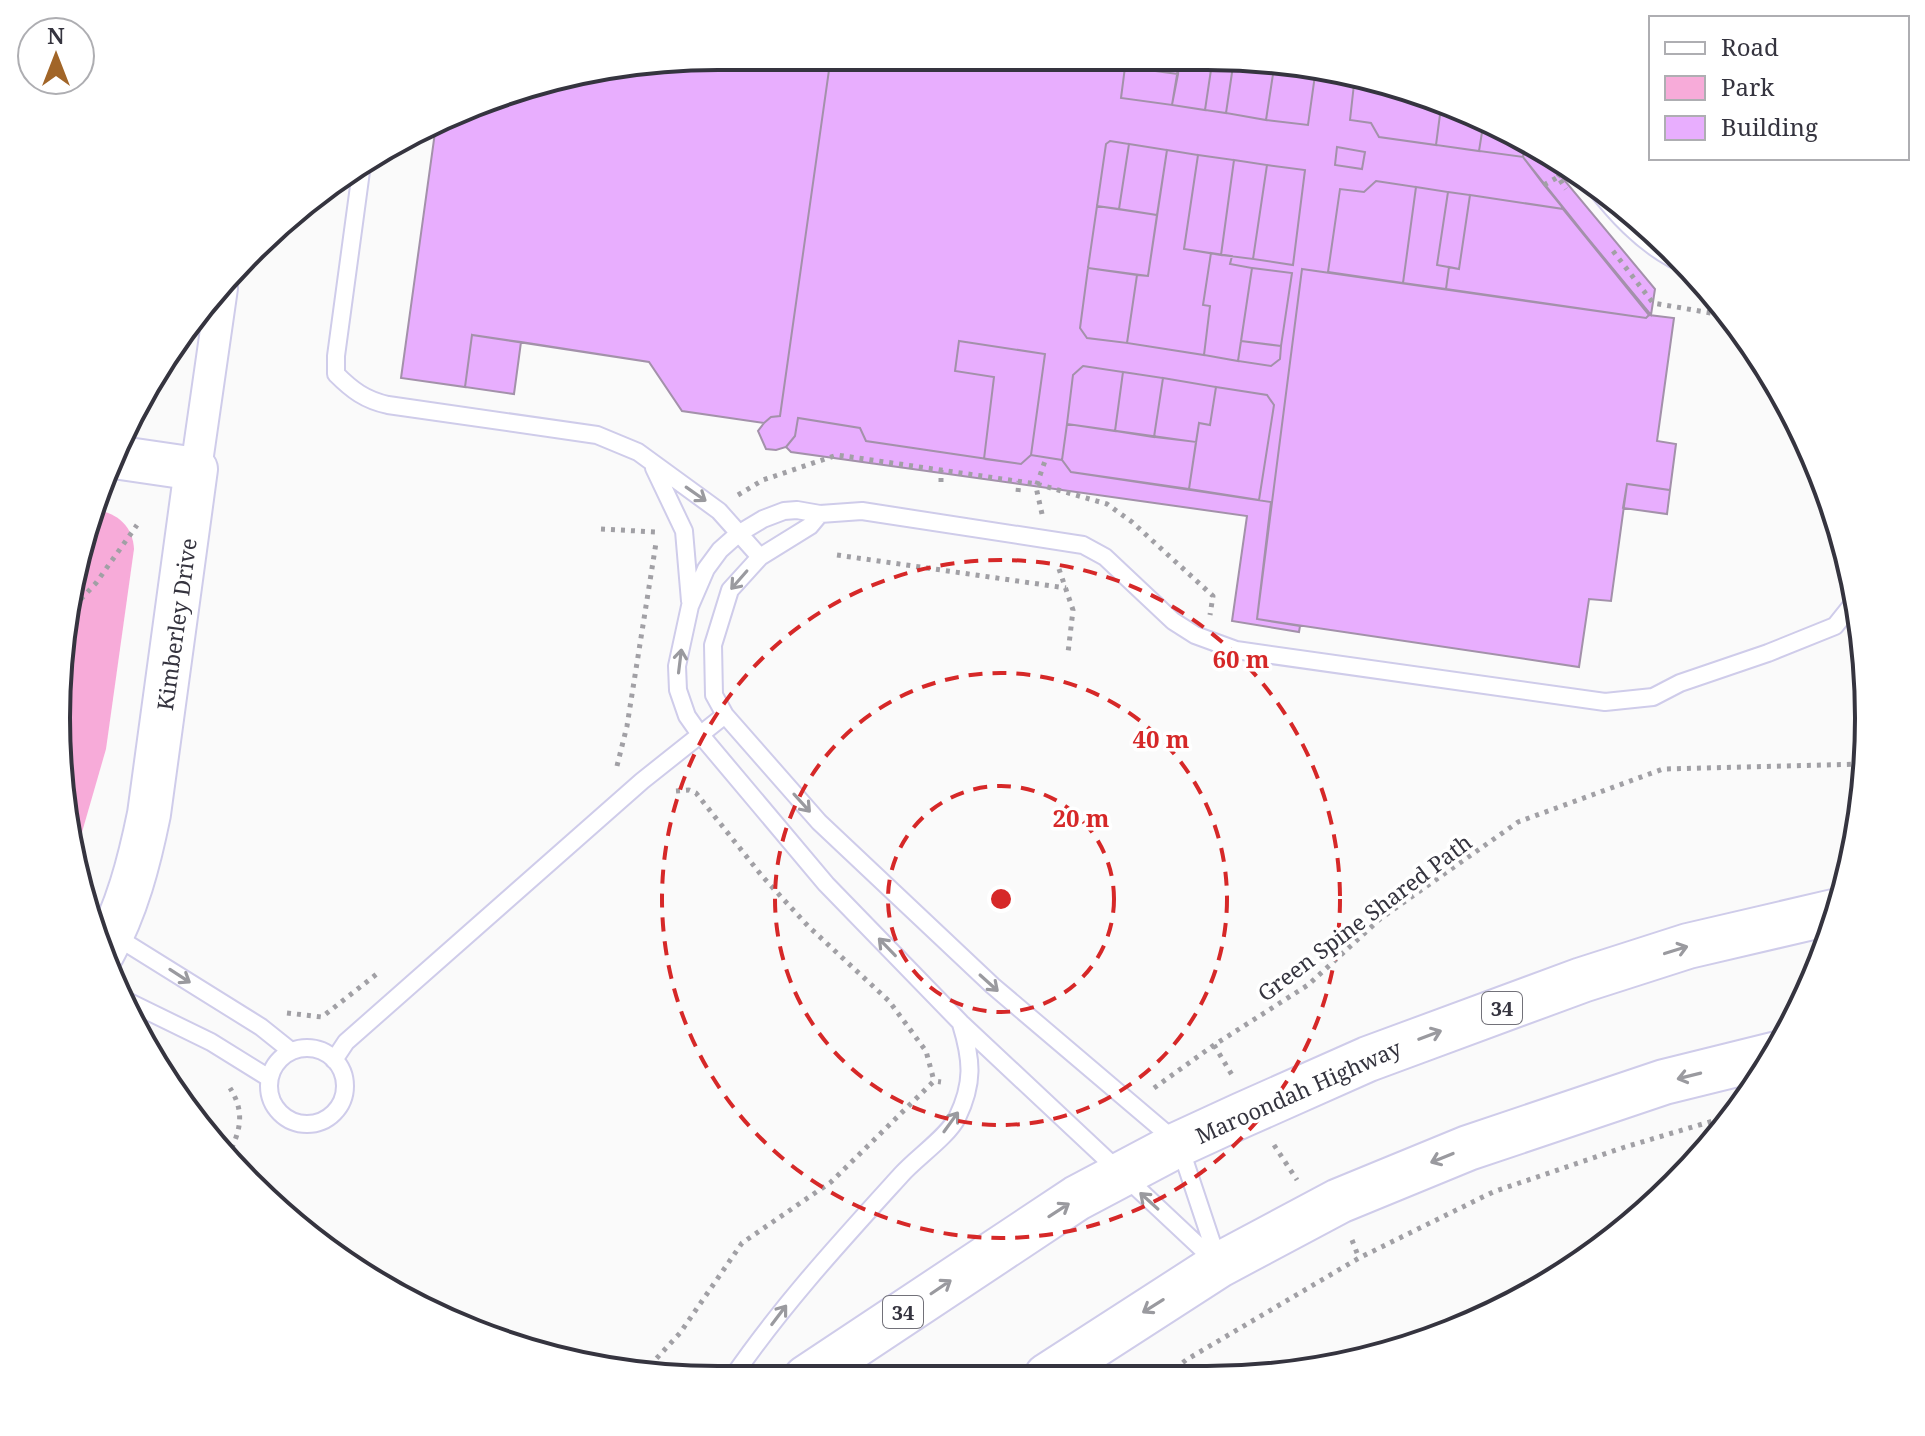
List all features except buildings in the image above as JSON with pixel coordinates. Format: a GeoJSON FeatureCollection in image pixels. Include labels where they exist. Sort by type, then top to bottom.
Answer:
{"type":"FeatureCollection","features":[{"type":"Feature","properties":{"kind":"highway","name":"Maroondah Highway"},"geometry":{"type":"LineString","coordinates":[[824,1366],[1077,1198],[1179,1144],[1252,1110],[1368,1059],[1582,980],[1688,946],[1825,914]]}},
{"type":"Feature","properties":{"kind":"highway"},"geometry":{"type":"LineString","coordinates":[[1062,1366],[1219,1265],[1323,1209],[1468,1148],[1664,1082],[1758,1059]]}},
{"type":"Feature","properties":{"kind":"main road"},"geometry":{"type":"LineString","coordinates":[[124,459],[196,469]]}},
{"type":"Feature","properties":{"kind":"main road","name":"Kimberley Drive"},"geometry":{"type":"LineString","coordinates":[[109,940],[139,862],[149,814],[196,469]]}},
{"type":"Feature","properties":{"kind":"street","name":"Kimberley Drive"},"geometry":{"type":"LineString","coordinates":[[196,469],[220,305]]}},
{"type":"Feature","properties":{"kind":"lane"},"geometry":{"type":"LineString","coordinates":[[360,178],[336,356],[336,374],[352,390],[371,401],[388,405],[597,435],[612,440],[649,459],[719,511],[760,557]]}},
{"type":"Feature","properties":{"kind":"lane"},"geometry":{"type":"LineString","coordinates":[[649,459],[684,531],[690,606]]}},
{"type":"Feature","properties":{"kind":"lane"},"geometry":{"type":"LineString","coordinates":[[1219,1265],[961,1023],[826,884],[687,716],[678,690],[677,666],[690,606],[706,569],[720,550],[738,534],[763,519],[797,510],[820,514],[862,511],[1083,545],[1105,557],[1173,621],[1195,635],[1236,650],[1605,702],[1653,697],[1680,683],[1835,626],[1846,612]]}},
{"type":"Feature","properties":{"kind":"lane"},"geometry":{"type":"LineString","coordinates":[[820,514],[810,526],[760,557],[730,590],[713,645],[714,695],[725,715],[819,822],[993,986],[1179,1144],[1219,1265]]}},
{"type":"Feature","properties":{"kind":"lane"},"geometry":{"type":"LineString","coordinates":[[334,1060],[346,1042],[642,781],[725,715]]}},
{"type":"Feature","properties":{"kind":"lane"},"geometry":{"type":"LineString","coordinates":[[111,946],[261,1027],[291,1051]]}},
{"type":"Feature","properties":{"kind":"lane"},"geometry":{"type":"LineString","coordinates":[[138,1006],[211,1042],[269,1078]]}},
{"type":"Feature","properties":{"kind":"lane"},"geometry":{"type":"LineString","coordinates":[[741,1366],[791,1298],[904,1172],[955,1121],[969,1087],[971,1057],[961,1023]]}},
{"type":"Feature","properties":{"kind":"lane"},"geometry":{"type":"LineString","coordinates":[[314,1049],[334,1060],[345,1082],[344,1095],[333,1114],[317,1122],[298,1123],[279,1112],[272,1102],[269,1078],[274,1067],[291,1051],[314,1049]]}},
{"type":"Feature","properties":{"kind":"path"},"geometry":{"type":"LineString","coordinates":[[802,469],[837,455],[1037,484],[1107,504],[1132,522],[1213,596]]}},
{"type":"Feature","properties":{"kind":"path"},"geometry":{"type":"LineString","coordinates":[[941,470],[941,482]]}},
{"type":"Feature","properties":{"kind":"path"},"geometry":{"type":"LineString","coordinates":[[1018,492],[1019,481]]}},
{"type":"Feature","properties":{"kind":"path"},"geometry":{"type":"LineString","coordinates":[[81,599],[137,525]]}},
{"type":"Feature","properties":{"kind":"path"},"geometry":{"type":"LineString","coordinates":[[658,532],[627,726],[617,768],[667,794],[678,790],[696,793],[762,876],[808,926],[889,1001],[926,1051],[934,1081]]}},
{"type":"Feature","properties":{"kind":"path"},"geometry":{"type":"LineString","coordinates":[[837,555],[1066,588]]}},
{"type":"Feature","properties":{"kind":"path","name":"Green Spine Shared Path"},"geometry":{"type":"LineString","coordinates":[[1133,1104],[1214,1045],[1308,985],[1380,919],[1518,822],[1663,769],[1854,764]]}},
{"type":"Feature","properties":{"kind":"path"},"geometry":{"type":"LineString","coordinates":[[261,1027],[279,1012],[322,1017],[380,972]]}},
{"type":"Feature","properties":{"kind":"path"},"geometry":{"type":"LineString","coordinates":[[1214,1045],[1292,1175],[1352,1239],[1359,1258]]}},
{"type":"Feature","properties":{"kind":"path"},"geometry":{"type":"LineString","coordinates":[[232,1146],[241,1119],[239,1102],[221,1080],[238,1058]]}},
{"type":"Feature","properties":{"kind":"path"},"geometry":{"type":"LineString","coordinates":[[1178,1366],[1359,1258],[1493,1192],[1714,1121]]}},
{"type":"Feature","properties":{"kind":"green space"},"geometry":{"type":"Polygon","coordinates":[[[103,512],[123,522],[131,534],[134,549],[106,749],[81,836],[71,760],[71,676],[82,592],[103,512]]]}}]}
